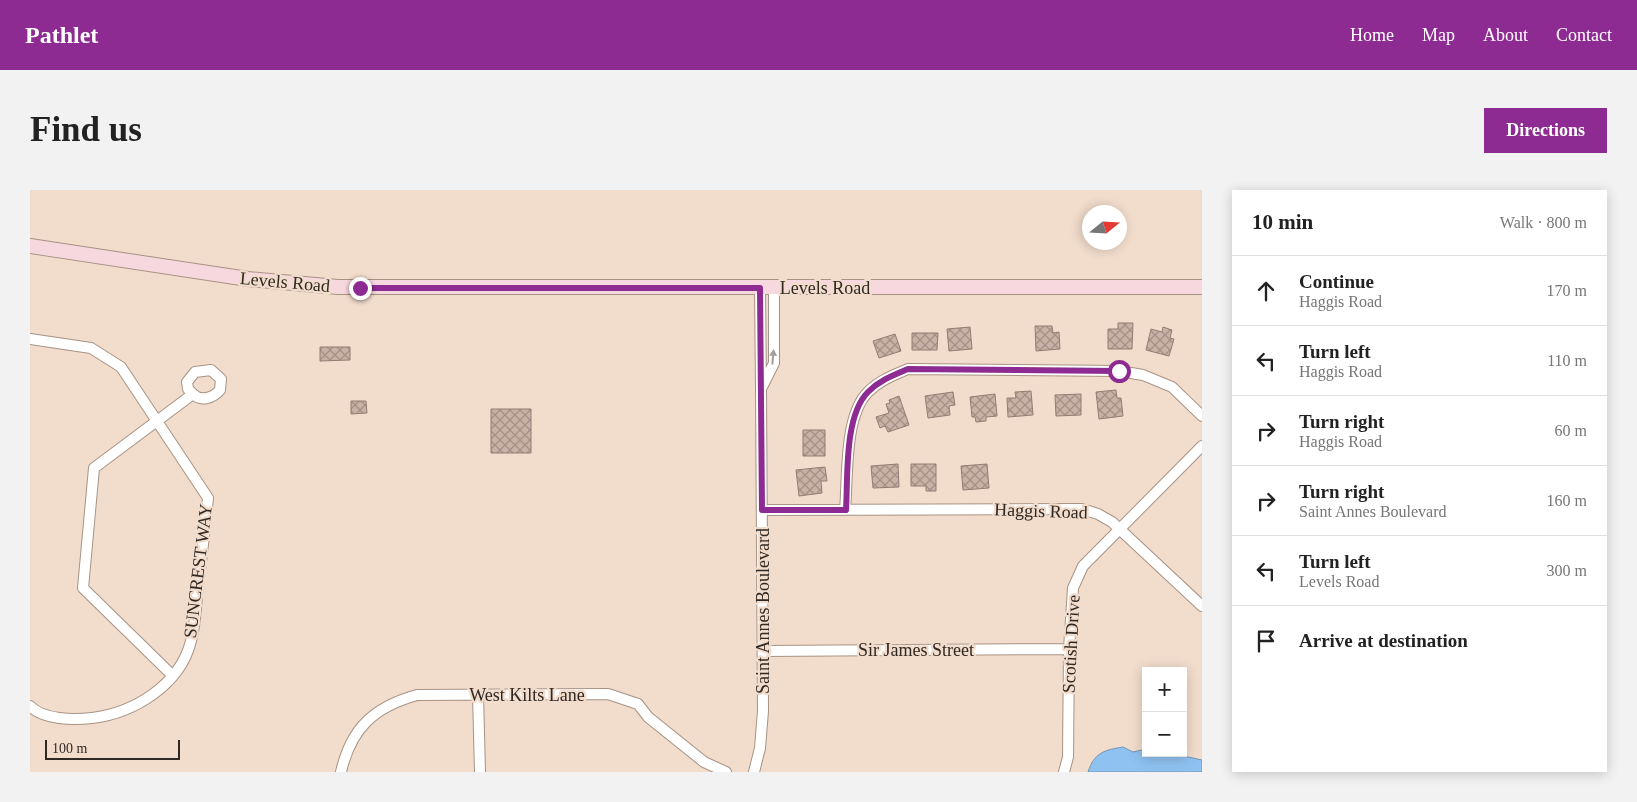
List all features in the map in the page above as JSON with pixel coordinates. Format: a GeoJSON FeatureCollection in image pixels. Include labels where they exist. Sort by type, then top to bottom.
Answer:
{"type":"FeatureCollection","features":[{"type":"Feature","properties":{"kind":"main road","name":"Levels Road"},"geometry":{"type":"LineString","coordinates":[[30,246],[248,279],[318,286],[387,288],[1202,287]]}},
{"type":"Feature","properties":{"kind":"street","name":"Saint Annes Boulevard"},"geometry":{"type":"LineString","coordinates":[[754,772],[762,730],[763,651],[760,288]]}},
{"type":"Feature","properties":{"kind":"street","name":"Saint Annes Boulevard"},"geometry":{"type":"LineString","coordinates":[[761,389],[774,363],[774,288]]}},
{"type":"Feature","properties":{"kind":"street","name":"SUNCREST WAY"},"geometry":{"type":"LineString","coordinates":[[30,339],[91,348],[121,367],[208,498],[193,634],[185,658],[173,676],[154,693],[137,704],[99,717],[60,717],[42,713],[30,706]]}},
{"type":"Feature","properties":{"kind":"street"},"geometry":{"type":"LineString","coordinates":[[846,510],[853,416],[867,393],[889,376],[908,369],[1119,371],[1143,375],[1172,387],[1202,416]]}},
{"type":"Feature","properties":{"kind":"street"},"geometry":{"type":"LineString","coordinates":[[173,676],[83,588],[94,468],[193,394]]}},
{"type":"Feature","properties":{"kind":"street","name":"Scotish Drive"},"geometry":{"type":"LineString","coordinates":[[1064,772],[1068,757],[1068,648],[1073,588],[1083,566],[1202,446]]}},
{"type":"Feature","properties":{"kind":"street","name":"Haggis Road"},"geometry":{"type":"LineString","coordinates":[[762,510],[1082,509],[1098,514],[1120,528],[1202,606]]}},
{"type":"Feature","properties":{"kind":"street","name":"Sir James Street"},"geometry":{"type":"LineString","coordinates":[[763,651],[1068,648]]}},
{"type":"Feature","properties":{"kind":"street","name":"West Kilts Lane"},"geometry":{"type":"LineString","coordinates":[[341,772],[347,748],[360,726],[383,708],[417,695],[608,694],[638,704],[648,717],[704,762],[726,772]]}},
{"type":"Feature","properties":{"kind":"street"},"geometry":{"type":"LineString","coordinates":[[478,695],[480,772]]}},
{"type":"Feature","properties":{"kind":"water"},"geometry":{"type":"Polygon","coordinates":[[[1123,747],[1133,752],[1142,750],[1142,757],[1187,757],[1202,760],[1202,772],[1088,772],[1093,760],[1105,751],[1123,747]]]}},
{"type":"Feature","properties":{"kind":"building"},"geometry":{"type":"Polygon","coordinates":[[[1118,323],[1133,323],[1132,349],[1108,349],[1108,329],[1118,329],[1118,323]]]}},
{"type":"Feature","properties":{"kind":"building"},"geometry":{"type":"Polygon","coordinates":[[[1035,326],[1052,326],[1053,333],[1059,332],[1060,349],[1036,351],[1035,326]]]}},
{"type":"Feature","properties":{"kind":"building"},"geometry":{"type":"Polygon","coordinates":[[[970,327],[972,349],[949,351],[947,329],[970,327]]]}},
{"type":"Feature","properties":{"kind":"building"},"geometry":{"type":"Polygon","coordinates":[[[1163,327],[1172,330],[1170,338],[1174,339],[1169,356],[1146,350],[1151,329],[1162,332],[1163,327]]]}},
{"type":"Feature","properties":{"kind":"building"},"geometry":{"type":"Polygon","coordinates":[[[912,333],[938,333],[937,350],[912,350],[912,333]]]}},
{"type":"Feature","properties":{"kind":"building"},"geometry":{"type":"Polygon","coordinates":[[[895,334],[901,351],[879,358],[873,341],[895,334]]]}},
{"type":"Feature","properties":{"kind":"building"},"geometry":{"type":"Polygon","coordinates":[[[320,347],[350,347],[350,360],[320,361],[320,347]]]}},
{"type":"Feature","properties":{"kind":"building"},"geometry":{"type":"Polygon","coordinates":[[[1116,390],[1117,398],[1121,398],[1123,416],[1099,419],[1096,392],[1116,390]]]}},
{"type":"Feature","properties":{"kind":"building"},"geometry":{"type":"Polygon","coordinates":[[[1031,391],[1033,415],[1008,417],[1007,398],[1016,398],[1015,392],[1031,391]]]}},
{"type":"Feature","properties":{"kind":"building"},"geometry":{"type":"Polygon","coordinates":[[[953,392],[955,405],[949,406],[950,415],[928,418],[925,396],[953,392]]]}},
{"type":"Feature","properties":{"kind":"building"},"geometry":{"type":"Polygon","coordinates":[[[995,394],[997,416],[986,417],[986,421],[976,422],[975,417],[972,417],[970,397],[995,394]]]}},
{"type":"Feature","properties":{"kind":"building"},"geometry":{"type":"Polygon","coordinates":[[[1081,394],[1081,415],[1056,416],[1055,395],[1081,394]]]}},
{"type":"Feature","properties":{"kind":"building"},"geometry":{"type":"Polygon","coordinates":[[[899,396],[909,425],[888,432],[885,426],[880,428],[876,417],[889,413],[886,404],[890,403],[889,400],[899,396]]]}},
{"type":"Feature","properties":{"kind":"building"},"geometry":{"type":"Polygon","coordinates":[[[351,401],[366,401],[367,413],[351,414],[351,401]]]}},
{"type":"Feature","properties":{"kind":"building"},"geometry":{"type":"Polygon","coordinates":[[[491,409],[531,409],[531,453],[491,453],[491,409]]]}},
{"type":"Feature","properties":{"kind":"building"},"geometry":{"type":"Polygon","coordinates":[[[803,430],[825,430],[825,456],[803,456],[803,430]]]}},
{"type":"Feature","properties":{"kind":"building"},"geometry":{"type":"Polygon","coordinates":[[[898,464],[899,487],[873,488],[871,466],[898,464]]]}},
{"type":"Feature","properties":{"kind":"building"},"geometry":{"type":"Polygon","coordinates":[[[911,464],[936,464],[936,491],[926,491],[926,486],[911,486],[911,464]]]}},
{"type":"Feature","properties":{"kind":"building"},"geometry":{"type":"Polygon","coordinates":[[[987,464],[989,488],[963,490],[961,466],[987,464]]]}},
{"type":"Feature","properties":{"kind":"building"},"geometry":{"type":"Polygon","coordinates":[[[825,467],[827,481],[821,481],[822,493],[799,496],[796,470],[825,467]]]}},
{"type":"Feature","properties":{"kind":"route"},"geometry":{"type":"LineString","coordinates":[[360,288],[760,288],[762,510],[846,510],[853,416],[867,393],[889,376],[908,369],[1119,371]]}}]}
